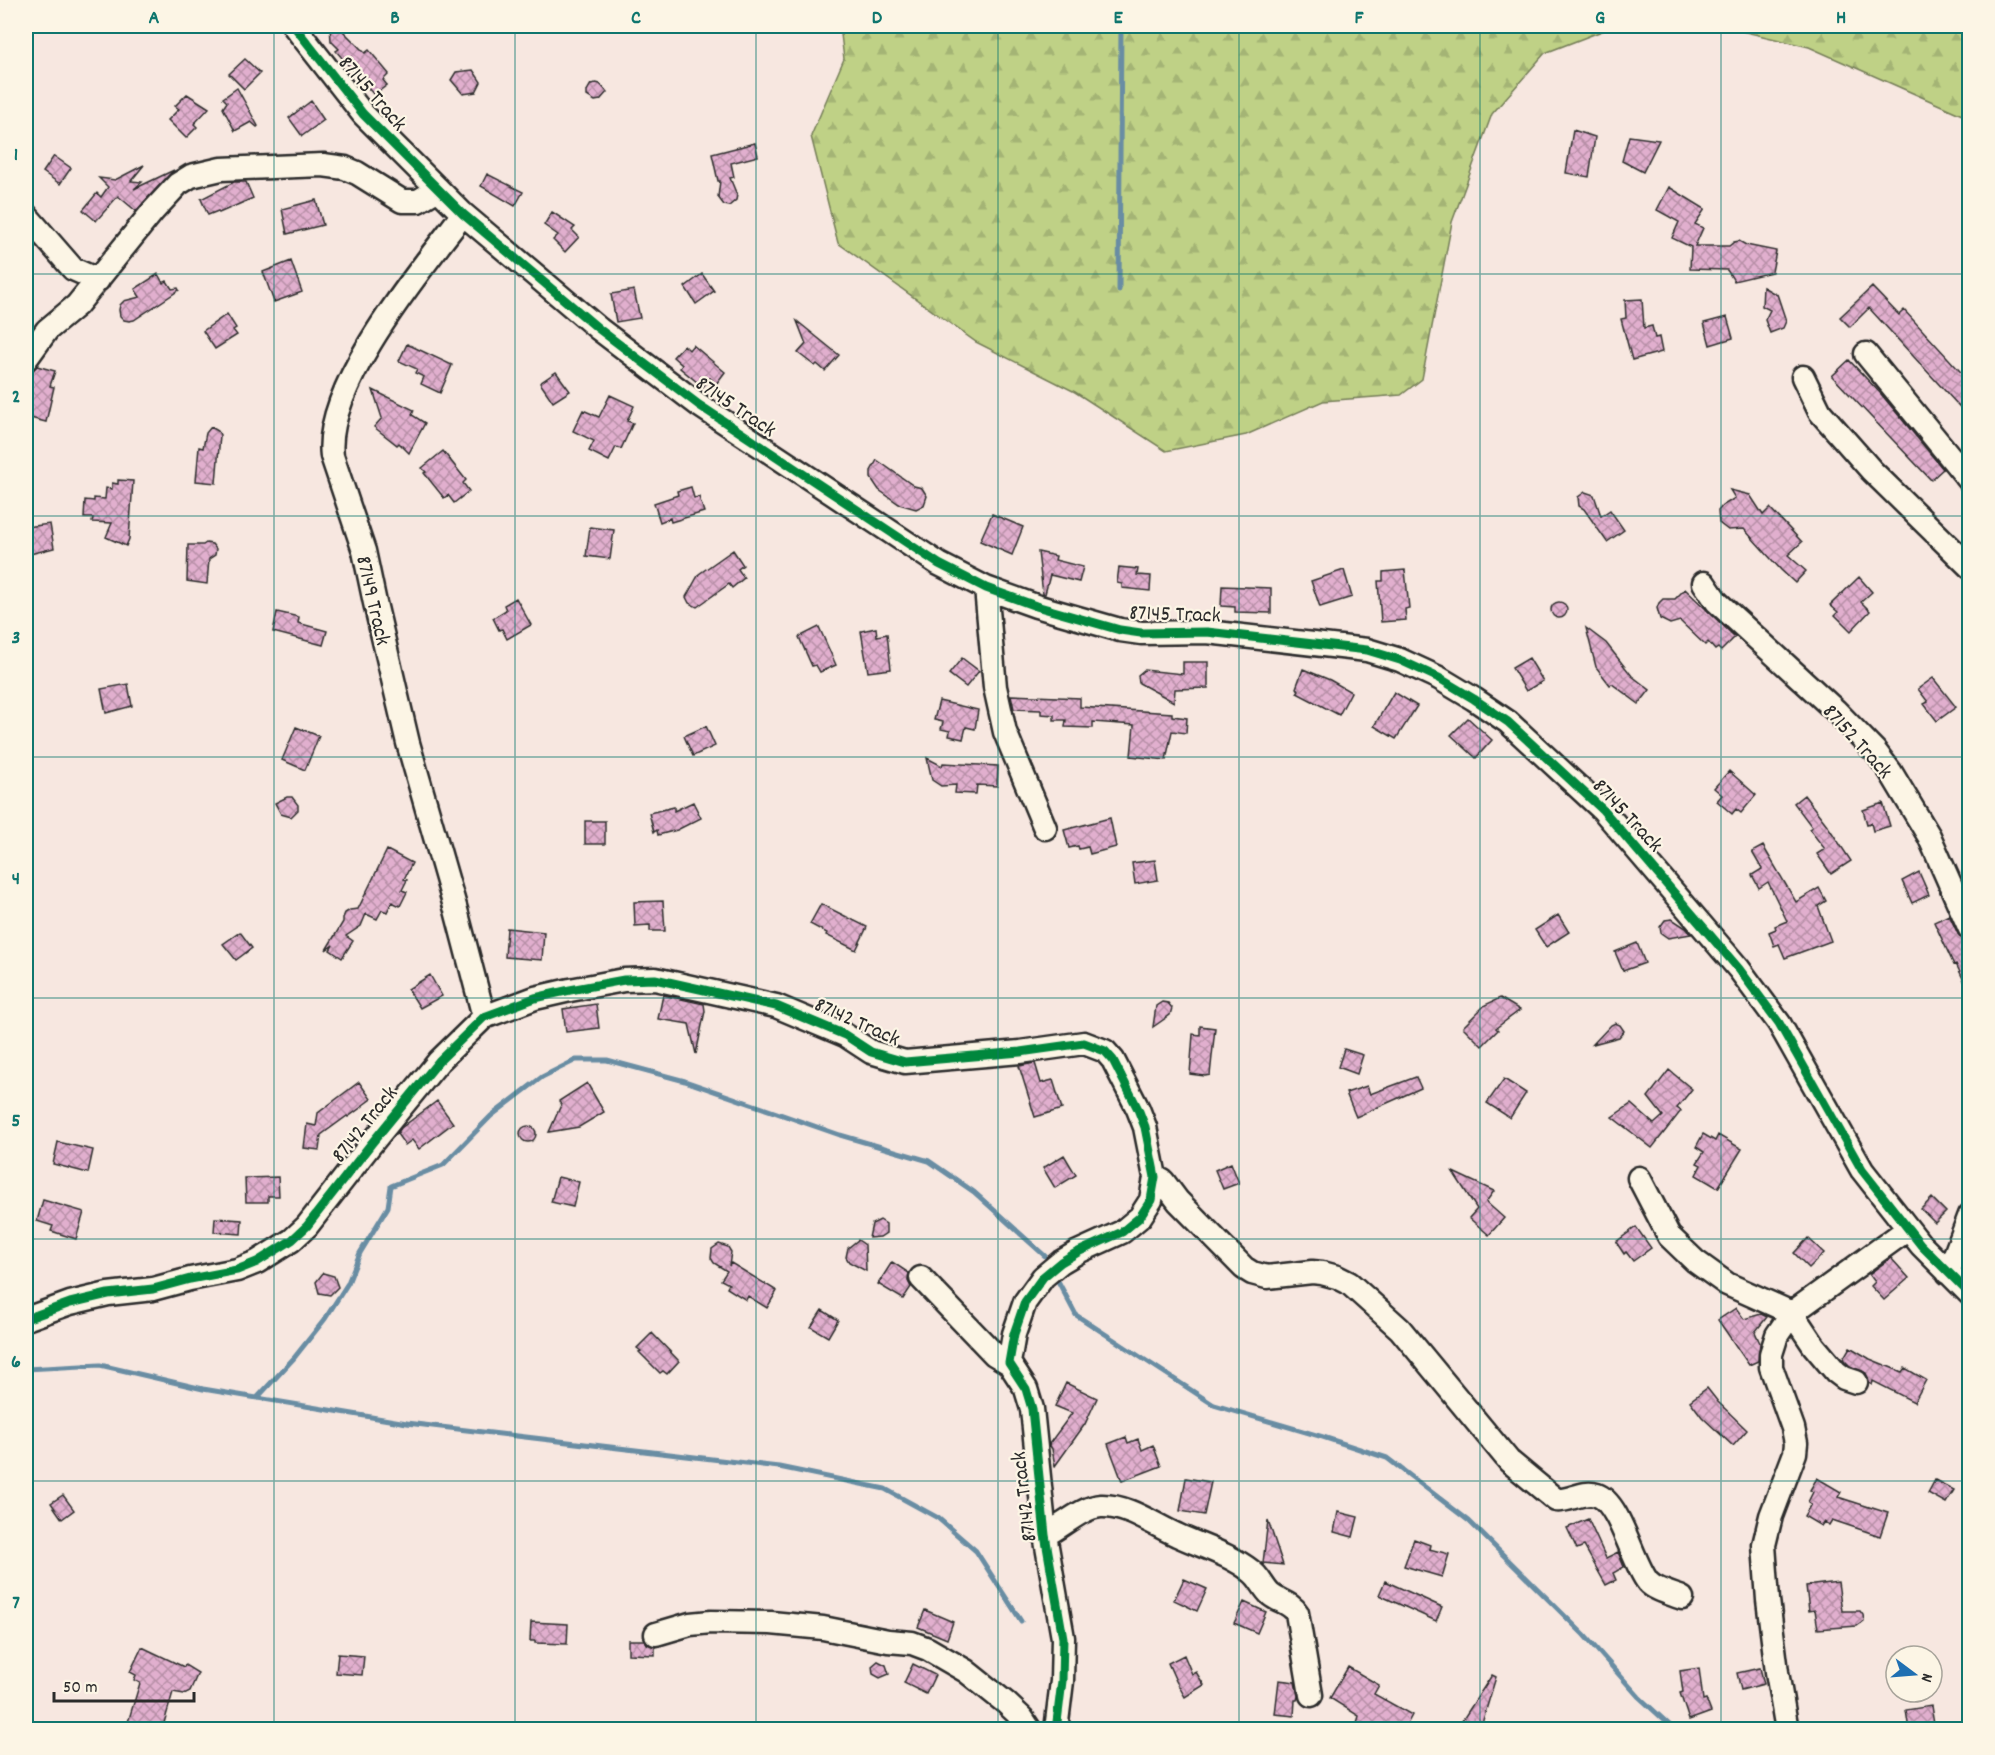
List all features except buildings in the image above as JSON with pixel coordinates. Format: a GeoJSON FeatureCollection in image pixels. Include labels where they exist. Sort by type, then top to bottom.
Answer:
{"type":"FeatureCollection","features":[{"type":"Feature","properties":{"kind":"street","name":"87145 Track"},"geometry":{"type":"LineString","coordinates":[[294,26],[363,114],[463,214],[599,329],[699,405],[939,564],[986,588],[1036,606],[1120,630],[1141,633],[1208,632],[1367,650],[1400,660],[1439,678],[1508,722],[1603,810],[1739,969],[1779,1023],[1862,1170],[1908,1229],[1970,1294]]}},
{"type":"Feature","properties":{"kind":"street"},"geometry":{"type":"LineString","coordinates":[[26,359],[47,330],[77,305],[153,211],[178,184],[191,176],[221,169],[323,165],[345,168],[357,173],[402,201],[418,201],[438,189]]}},
{"type":"Feature","properties":{"kind":"street","name":"87149 Track"},"geometry":{"type":"LineString","coordinates":[[463,214],[383,320],[344,396],[334,424],[331,447],[364,551],[408,743],[484,1017]]}},
{"type":"Feature","properties":{"kind":"street"},"geometry":{"type":"LineString","coordinates":[[26,215],[73,269],[98,280]]}},
{"type":"Feature","properties":{"kind":"street"},"geometry":{"type":"LineString","coordinates":[[1866,354],[1970,481]]}},
{"type":"Feature","properties":{"kind":"street"},"geometry":{"type":"LineString","coordinates":[[1803,376],[1820,412],[1872,471],[1970,567]]}},
{"type":"Feature","properties":{"kind":"street","name":"87152 Track"},"geometry":{"type":"LineString","coordinates":[[1704,583],[1717,602],[1836,710],[1875,751],[1890,771],[1929,836],[1970,929]]}},
{"type":"Feature","properties":{"kind":"street"},"geometry":{"type":"LineString","coordinates":[[986,588],[995,687],[1005,732],[1045,828]]}},
{"type":"Feature","properties":{"kind":"street","name":"87142 Track"},"geometry":{"type":"LineString","coordinates":[[26,1319],[70,1303],[108,1294],[153,1289],[237,1270],[275,1252],[307,1226],[439,1060],[484,1017],[535,998],[624,980],[655,979],[776,1006],[845,1035],[872,1052],[905,1062],[1020,1052],[1084,1043],[1105,1051],[1113,1060],[1138,1108],[1145,1127],[1155,1178],[1150,1200],[1140,1217],[1122,1232],[1078,1252],[1043,1277],[1025,1302],[1014,1334],[1009,1363],[1026,1389],[1032,1409],[1045,1535],[1063,1638],[1062,1681],[1056,1730]]}},
{"type":"Feature","properties":{"kind":"street"},"geometry":{"type":"LineString","coordinates":[[1155,1178],[1163,1181],[1178,1201],[1244,1268],[1252,1273],[1267,1277],[1322,1273],[1349,1283],[1400,1329],[1509,1461],[1556,1500],[1564,1501],[1587,1494],[1602,1497],[1615,1512],[1648,1582],[1682,1598]]}},
{"type":"Feature","properties":{"kind":"street"},"geometry":{"type":"LineString","coordinates":[[1639,1178],[1668,1236],[1695,1261],[1727,1284],[1792,1313],[1814,1346],[1836,1372],[1856,1382]]}},
{"type":"Feature","properties":{"kind":"street"},"geometry":{"type":"LineString","coordinates":[[1948,1273],[1970,1215]]}},
{"type":"Feature","properties":{"kind":"street"},"geometry":{"type":"LineString","coordinates":[[1787,1730],[1769,1610],[1764,1545],[1771,1516],[1796,1448],[1793,1428],[1771,1367],[1773,1345],[1792,1313],[1908,1229]]}},
{"type":"Feature","properties":{"kind":"street"},"geometry":{"type":"LineString","coordinates":[[921,1278],[994,1354],[1009,1363]]}},
{"type":"Feature","properties":{"kind":"street"},"geometry":{"type":"LineString","coordinates":[[1045,1535],[1079,1514],[1104,1506],[1135,1514],[1178,1536],[1220,1552],[1249,1569],[1259,1577],[1270,1594],[1290,1605],[1297,1613],[1311,1695]]}},
{"type":"Feature","properties":{"kind":"street"},"geometry":{"type":"LineString","coordinates":[[656,1634],[690,1624],[771,1623],[823,1628],[888,1641],[912,1643],[928,1649],[966,1671],[1006,1703],[1022,1718],[1030,1730]]}},
{"type":"Feature","properties":{"kind":"green space"},"geometry":{"type":"Polygon","coordinates":[[[840,26],[1615,26],[1545,53],[1492,114],[1452,222],[1422,379],[1401,395],[1323,401],[1246,435],[1166,451],[1075,392],[976,342],[838,243],[811,136],[844,59],[840,26]]]}},
{"type":"Feature","properties":{"kind":"green space"},"geometry":{"type":"Polygon","coordinates":[[[1720,26],[1969,26],[1969,118],[1809,47],[1720,26]]]}},
{"type":"Feature","properties":{"kind":"waterway"},"geometry":{"type":"LineString","coordinates":[[1119,290],[1121,26]]}},
{"type":"Feature","properties":{"kind":"waterway"},"geometry":{"type":"LineString","coordinates":[[257,1398],[294,1358],[325,1319],[348,1283],[360,1253],[388,1207],[391,1186],[443,1165],[491,1116],[542,1077],[576,1060],[607,1060],[685,1081],[840,1135],[929,1161],[974,1192],[1045,1256]]}},
{"type":"Feature","properties":{"kind":"waterway"},"geometry":{"type":"LineString","coordinates":[[1058,1281],[1076,1315],[1214,1405],[1387,1458],[1469,1521],[1584,1635],[1639,1697],[1675,1730]]}},
{"type":"Feature","properties":{"kind":"waterway"},"geometry":{"type":"LineString","coordinates":[[26,1369],[100,1365],[203,1389],[407,1423],[779,1467],[885,1489],[938,1518],[976,1551],[1021,1621]]}},
{"type":"Feature","properties":{"kind":"cycle path"},"geometry":{"type":"LineString","coordinates":[[294,26],[363,114],[463,214],[599,329],[699,405],[939,564],[986,588],[1036,606],[1120,630],[1141,633],[1207,632],[1367,650],[1400,660],[1439,678],[1508,722],[1603,810],[1739,969],[1779,1023],[1862,1170],[1921,1245],[1970,1294]]}},
{"type":"Feature","properties":{"kind":"cycle path"},"geometry":{"type":"LineString","coordinates":[[26,1319],[70,1303],[108,1294],[153,1289],[237,1270],[257,1262],[292,1240],[307,1226],[439,1061],[484,1017],[535,998],[624,980],[655,979],[776,1006],[845,1035],[871,1052],[905,1062],[1020,1052],[1084,1043],[1105,1051],[1113,1060],[1145,1127],[1155,1177],[1151,1200],[1140,1217],[1122,1232],[1078,1252],[1043,1277],[1025,1302],[1014,1334],[1009,1363],[1026,1389],[1032,1409],[1045,1535],[1063,1638],[1062,1681],[1056,1730]]}}]}
